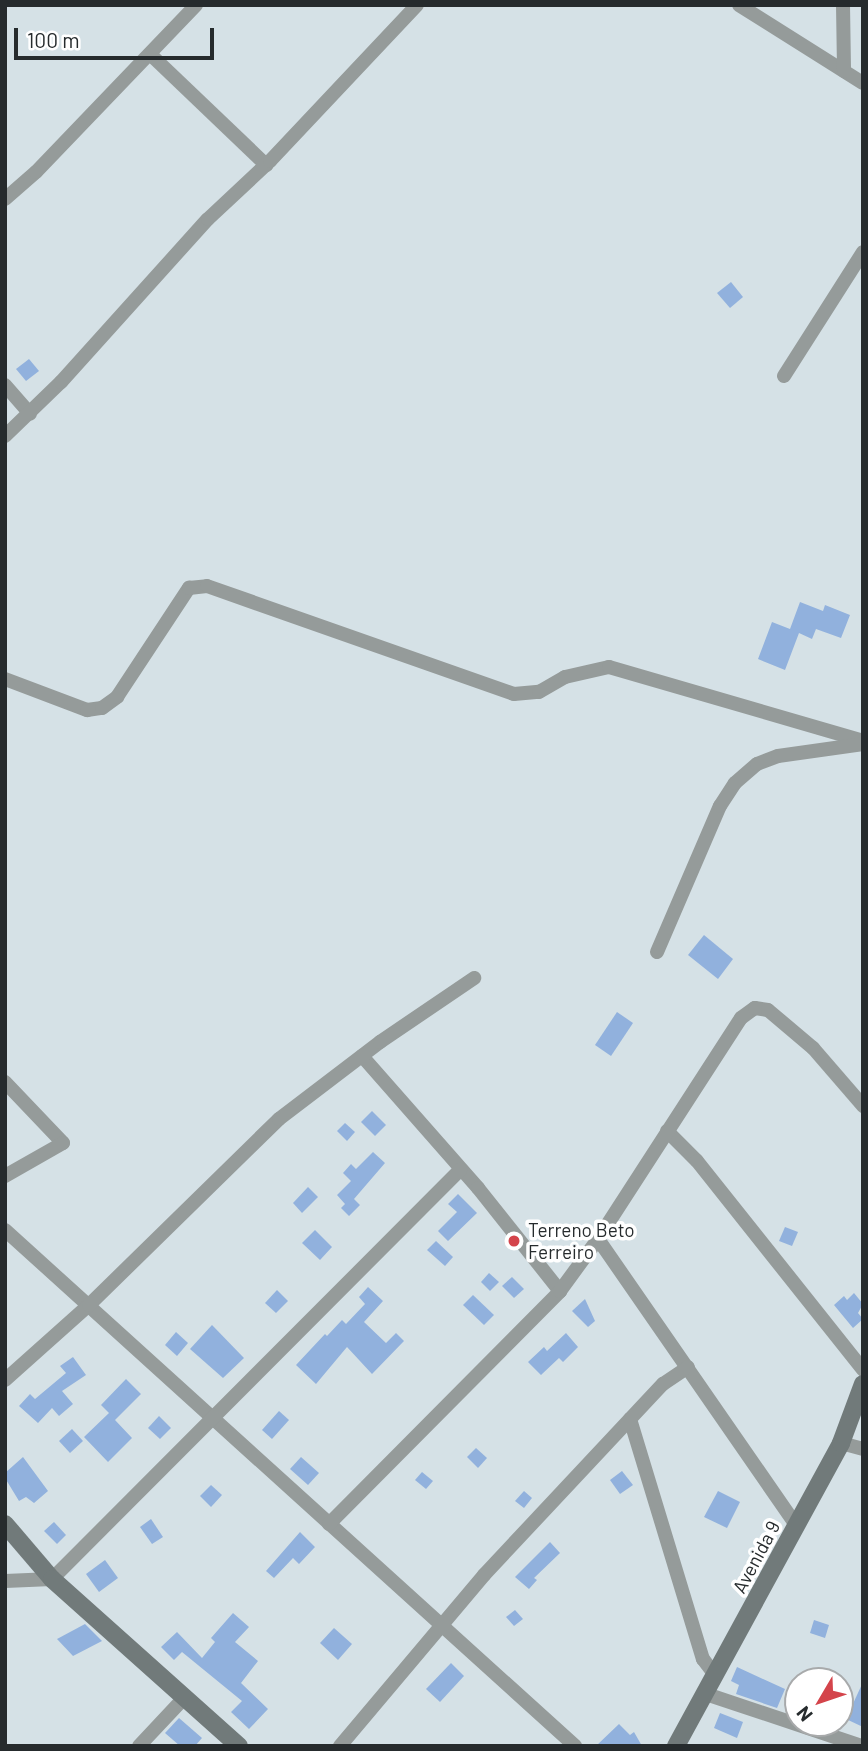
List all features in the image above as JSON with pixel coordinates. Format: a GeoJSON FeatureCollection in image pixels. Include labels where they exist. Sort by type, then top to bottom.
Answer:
{"type":"FeatureCollection","features":[{"type":"Feature","properties":{"kind":"main road","name":"Avenida 9"},"geometry":{"type":"LineString","coordinates":[[676,1746],[841,1443],[863,1384]]}},
{"type":"Feature","properties":{"kind":"main road"},"geometry":{"type":"LineString","coordinates":[[5,1524],[52,1579],[239,1746]]}},
{"type":"Feature","properties":{"kind":"street"},"geometry":{"type":"LineString","coordinates":[[5,199],[36,172],[196,5]]}},
{"type":"Feature","properties":{"kind":"street"},"geometry":{"type":"LineString","coordinates":[[5,436],[30,414],[208,219],[266,165],[417,5]]}},
{"type":"Feature","properties":{"kind":"street"},"geometry":{"type":"LineString","coordinates":[[738,5],[863,83]]}},
{"type":"Feature","properties":{"kind":"street"},"geometry":{"type":"LineString","coordinates":[[843,5],[844,71]]}},
{"type":"Feature","properties":{"kind":"street"},"geometry":{"type":"LineString","coordinates":[[149,54],[266,165]]}},
{"type":"Feature","properties":{"kind":"street"},"geometry":{"type":"LineString","coordinates":[[784,376],[863,252]]}},
{"type":"Feature","properties":{"kind":"street"},"geometry":{"type":"LineString","coordinates":[[5,385],[30,414]]}},
{"type":"Feature","properties":{"kind":"street"},"geometry":{"type":"LineString","coordinates":[[5,679],[87,710],[102,708],[117,697],[189,589],[207,586],[514,694],[539,692],[565,677],[609,667],[863,743]]}},
{"type":"Feature","properties":{"kind":"street"},"geometry":{"type":"LineString","coordinates":[[657,952],[720,806],[735,783],[757,764],[778,756],[863,743]]}},
{"type":"Feature","properties":{"kind":"street"},"geometry":{"type":"LineString","coordinates":[[5,1380],[89,1305],[279,1119],[362,1056],[474,978]]}},
{"type":"Feature","properties":{"kind":"street"},"geometry":{"type":"LineString","coordinates":[[329,1524],[560,1291],[598,1239],[741,1018],[754,1008],[768,1010],[813,1048],[863,1106]]}},
{"type":"Feature","properties":{"kind":"street"},"geometry":{"type":"LineString","coordinates":[[362,1056],[560,1291]]}},
{"type":"Feature","properties":{"kind":"street"},"geometry":{"type":"LineString","coordinates":[[5,1082],[63,1143],[5,1176]]}},
{"type":"Feature","properties":{"kind":"street"},"geometry":{"type":"LineString","coordinates":[[667,1131],[697,1161],[863,1370]]}},
{"type":"Feature","properties":{"kind":"street"},"geometry":{"type":"LineString","coordinates":[[5,1581],[52,1579],[460,1170]]}},
{"type":"Feature","properties":{"kind":"street"},"geometry":{"type":"LineString","coordinates":[[5,1230],[575,1746]]}},
{"type":"Feature","properties":{"kind":"street"},"geometry":{"type":"LineString","coordinates":[[598,1239],[797,1526]]}},
{"type":"Feature","properties":{"kind":"street"},"geometry":{"type":"LineString","coordinates":[[340,1746],[443,1627],[484,1575],[663,1384],[688,1367]]}},
{"type":"Feature","properties":{"kind":"street"},"geometry":{"type":"LineString","coordinates":[[630,1419],[703,1659],[716,1676]]}},
{"type":"Feature","properties":{"kind":"street"},"geometry":{"type":"LineString","coordinates":[[841,1443],[863,1449]]}},
{"type":"Feature","properties":{"kind":"street"},"geometry":{"type":"LineString","coordinates":[[706,1694],[861,1746]]}},
{"type":"Feature","properties":{"kind":"street"},"geometry":{"type":"LineString","coordinates":[[139,1746],[185,1697]]}},
{"type":"Feature","properties":{"kind":"building"},"geometry":{"type":"Polygon","coordinates":[[[731,282],[743,297],[730,308],[717,293],[731,282]]]}},
{"type":"Feature","properties":{"kind":"building"},"geometry":{"type":"Polygon","coordinates":[[[29,359],[39,371],[26,381],[16,369],[29,359]]]}},
{"type":"Feature","properties":{"kind":"building"},"geometry":{"type":"Polygon","coordinates":[[[800,602],[823,611],[825,605],[850,615],[841,638],[816,629],[812,639],[799,633],[785,670],[758,659],[772,622],[790,629],[800,602]]]}},
{"type":"Feature","properties":{"kind":"building"},"geometry":{"type":"Polygon","coordinates":[[[704,935],[733,959],[718,979],[688,955],[704,935]]]}},
{"type":"Feature","properties":{"kind":"building"},"geometry":{"type":"Polygon","coordinates":[[[617,1012],[633,1023],[611,1056],[595,1045],[617,1012]]]}},
{"type":"Feature","properties":{"kind":"building"},"geometry":{"type":"Polygon","coordinates":[[[372,1111],[386,1125],[375,1136],[361,1122],[372,1111]]]}},
{"type":"Feature","properties":{"kind":"building"},"geometry":{"type":"Polygon","coordinates":[[[345,1123],[355,1132],[347,1141],[337,1131],[345,1123]]]}},
{"type":"Feature","properties":{"kind":"building"},"geometry":{"type":"Polygon","coordinates":[[[373,1152],[385,1163],[354,1199],[360,1205],[349,1216],[341,1208],[345,1204],[337,1195],[351,1181],[343,1173],[351,1164],[356,1169],[373,1152]]]}},
{"type":"Feature","properties":{"kind":"building"},"geometry":{"type":"Polygon","coordinates":[[[308,1187],[318,1197],[302,1213],[293,1203],[308,1187]]]}},
{"type":"Feature","properties":{"kind":"building"},"geometry":{"type":"Polygon","coordinates":[[[458,1194],[477,1213],[448,1241],[438,1231],[457,1212],[448,1204],[458,1194]]]}},
{"type":"Feature","properties":{"kind":"building"},"geometry":{"type":"Polygon","coordinates":[[[785,1227],[798,1232],[792,1246],[779,1241],[785,1227]]]}},
{"type":"Feature","properties":{"kind":"building"},"geometry":{"type":"Polygon","coordinates":[[[315,1230],[332,1247],[320,1260],[302,1243],[315,1230]]]}},
{"type":"Feature","properties":{"kind":"building"},"geometry":{"type":"Polygon","coordinates":[[[436,1241],[453,1257],[445,1266],[427,1250],[436,1241]]]}},
{"type":"Feature","properties":{"kind":"building"},"geometry":{"type":"Polygon","coordinates":[[[489,1273],[499,1282],[490,1291],[481,1282],[489,1273]]]}},
{"type":"Feature","properties":{"kind":"building"},"geometry":{"type":"Polygon","coordinates":[[[512,1277],[524,1289],[514,1298],[502,1286],[512,1277]]]}},
{"type":"Feature","properties":{"kind":"building"},"geometry":{"type":"Polygon","coordinates":[[[368,1287],[383,1301],[364,1322],[386,1343],[396,1333],[404,1341],[372,1374],[347,1347],[316,1384],[296,1365],[325,1334],[327,1336],[342,1320],[346,1324],[365,1304],[359,1297],[368,1287]]]}},
{"type":"Feature","properties":{"kind":"building"},"geometry":{"type":"Polygon","coordinates":[[[277,1290],[288,1301],[276,1313],[265,1303],[277,1290]]]}},
{"type":"Feature","properties":{"kind":"building"},"geometry":{"type":"Polygon","coordinates":[[[854,1293],[863,1304],[858,1313],[863,1319],[853,1328],[834,1305],[844,1296],[847,1300],[854,1293]]]}},
{"type":"Feature","properties":{"kind":"building"},"geometry":{"type":"Polygon","coordinates":[[[473,1295],[494,1315],[484,1325],[463,1305],[473,1295]]]}},
{"type":"Feature","properties":{"kind":"building"},"geometry":{"type":"Polygon","coordinates":[[[585,1299],[595,1321],[588,1327],[572,1311],[585,1299]]]}},
{"type":"Feature","properties":{"kind":"building"},"geometry":{"type":"Polygon","coordinates":[[[212,1325],[244,1358],[223,1378],[190,1349],[212,1325]]]}},
{"type":"Feature","properties":{"kind":"building"},"geometry":{"type":"Polygon","coordinates":[[[176,1332],[188,1343],[177,1356],[165,1345],[176,1332]]]}},
{"type":"Feature","properties":{"kind":"building"},"geometry":{"type":"Polygon","coordinates":[[[566,1333],[578,1347],[563,1362],[559,1358],[541,1375],[528,1362],[544,1347],[547,1351],[566,1333]]]}},
{"type":"Feature","properties":{"kind":"building"},"geometry":{"type":"Polygon","coordinates":[[[73,1357],[86,1375],[62,1391],[73,1404],[59,1416],[52,1408],[38,1423],[19,1406],[30,1394],[35,1399],[66,1373],[60,1366],[73,1357]]]}},
{"type":"Feature","properties":{"kind":"building"},"geometry":{"type":"Polygon","coordinates":[[[126,1379],[141,1394],[115,1420],[132,1438],[108,1462],[84,1437],[109,1413],[101,1405],[126,1379]]]}},
{"type":"Feature","properties":{"kind":"building"},"geometry":{"type":"Polygon","coordinates":[[[279,1411],[289,1420],[272,1439],[262,1430],[279,1411]]]}},
{"type":"Feature","properties":{"kind":"building"},"geometry":{"type":"Polygon","coordinates":[[[159,1416],[171,1428],[160,1439],[148,1428],[159,1416]]]}},
{"type":"Feature","properties":{"kind":"building"},"geometry":{"type":"Polygon","coordinates":[[[72,1429],[83,1441],[70,1453],[59,1441],[72,1429]]]}},
{"type":"Feature","properties":{"kind":"building"},"geometry":{"type":"Polygon","coordinates":[[[476,1448],[487,1458],[478,1468],[467,1457],[476,1448]]]}},
{"type":"Feature","properties":{"kind":"building"},"geometry":{"type":"Polygon","coordinates":[[[23,1457],[48,1491],[34,1503],[26,1497],[19,1501],[5,1478],[5,1473],[23,1457]]]}},
{"type":"Feature","properties":{"kind":"building"},"geometry":{"type":"Polygon","coordinates":[[[301,1457],[319,1473],[308,1485],[290,1469],[301,1457]]]}},
{"type":"Feature","properties":{"kind":"building"},"geometry":{"type":"Polygon","coordinates":[[[622,1471],[633,1485],[620,1494],[610,1480],[622,1471]]]}},
{"type":"Feature","properties":{"kind":"building"},"geometry":{"type":"Polygon","coordinates":[[[422,1472],[433,1481],[426,1489],[415,1480],[422,1472]]]}},
{"type":"Feature","properties":{"kind":"building"},"geometry":{"type":"Polygon","coordinates":[[[211,1485],[222,1495],[211,1507],[200,1496],[211,1485]]]}},
{"type":"Feature","properties":{"kind":"building"},"geometry":{"type":"Polygon","coordinates":[[[524,1491],[532,1498],[524,1508],[515,1501],[524,1491]]]}},
{"type":"Feature","properties":{"kind":"building"},"geometry":{"type":"Polygon","coordinates":[[[718,1491],[740,1502],[727,1528],[704,1517],[718,1491]]]}},
{"type":"Feature","properties":{"kind":"building"},"geometry":{"type":"Polygon","coordinates":[[[151,1519],[163,1537],[152,1544],[140,1527],[151,1519]]]}},
{"type":"Feature","properties":{"kind":"building"},"geometry":{"type":"Polygon","coordinates":[[[54,1522],[66,1535],[57,1544],[44,1531],[54,1522]]]}},
{"type":"Feature","properties":{"kind":"building"},"geometry":{"type":"Polygon","coordinates":[[[300,1532],[315,1547],[299,1564],[293,1558],[274,1578],[266,1571],[300,1532]]]}},
{"type":"Feature","properties":{"kind":"building"},"geometry":{"type":"Polygon","coordinates":[[[550,1542],[560,1553],[534,1578],[537,1580],[529,1589],[515,1577],[550,1542]]]}},
{"type":"Feature","properties":{"kind":"building"},"geometry":{"type":"Polygon","coordinates":[[[105,1560],[118,1578],[99,1592],[86,1574],[105,1560]]]}},
{"type":"Feature","properties":{"kind":"building"},"geometry":{"type":"Polygon","coordinates":[[[515,1610],[523,1619],[514,1626],[506,1617],[515,1610]]]}},
{"type":"Feature","properties":{"kind":"building"},"geometry":{"type":"Polygon","coordinates":[[[233,1613],[249,1627],[235,1642],[258,1661],[241,1683],[268,1709],[249,1729],[231,1712],[242,1701],[182,1652],[174,1660],[161,1647],[177,1632],[202,1658],[215,1642],[211,1638],[233,1613]]]}},
{"type":"Feature","properties":{"kind":"building"},"geometry":{"type":"Polygon","coordinates":[[[814,1620],[829,1625],[825,1638],[810,1633],[814,1620]]]}},
{"type":"Feature","properties":{"kind":"building"},"geometry":{"type":"Polygon","coordinates":[[[85,1624],[102,1641],[73,1656],[57,1639],[85,1624]]]}},
{"type":"Feature","properties":{"kind":"building"},"geometry":{"type":"Polygon","coordinates":[[[334,1628],[352,1644],[338,1660],[320,1643],[334,1628]]]}},
{"type":"Feature","properties":{"kind":"building"},"geometry":{"type":"Polygon","coordinates":[[[451,1663],[464,1676],[440,1702],[426,1689],[451,1663]]]}},
{"type":"Feature","properties":{"kind":"building"},"geometry":{"type":"Polygon","coordinates":[[[737,1667],[784,1689],[784,1691],[777,1708],[736,1694],[739,1685],[731,1681],[737,1667]]]}},
{"type":"Feature","properties":{"kind":"building"},"geometry":{"type":"Polygon","coordinates":[[[863,1682],[863,1727],[854,1723],[854,1702],[863,1682]]]}},
{"type":"Feature","properties":{"kind":"building"},"geometry":{"type":"Polygon","coordinates":[[[720,1713],[743,1722],[737,1738],[714,1728],[720,1713]]]}},
{"type":"Feature","properties":{"kind":"building"},"geometry":{"type":"Polygon","coordinates":[[[179,1718],[202,1738],[195,1746],[180,1746],[165,1733],[179,1718]]]}},
{"type":"Feature","properties":{"kind":"building"},"geometry":{"type":"Polygon","coordinates":[[[619,1724],[630,1735],[634,1732],[642,1746],[596,1746],[619,1724]]]}},
{"type":"Feature","properties":{"kind":"place","name":"Terreno Beto Ferreiro"},"geometry":{"type":"Point","coordinates":[514,1241]}}]}
